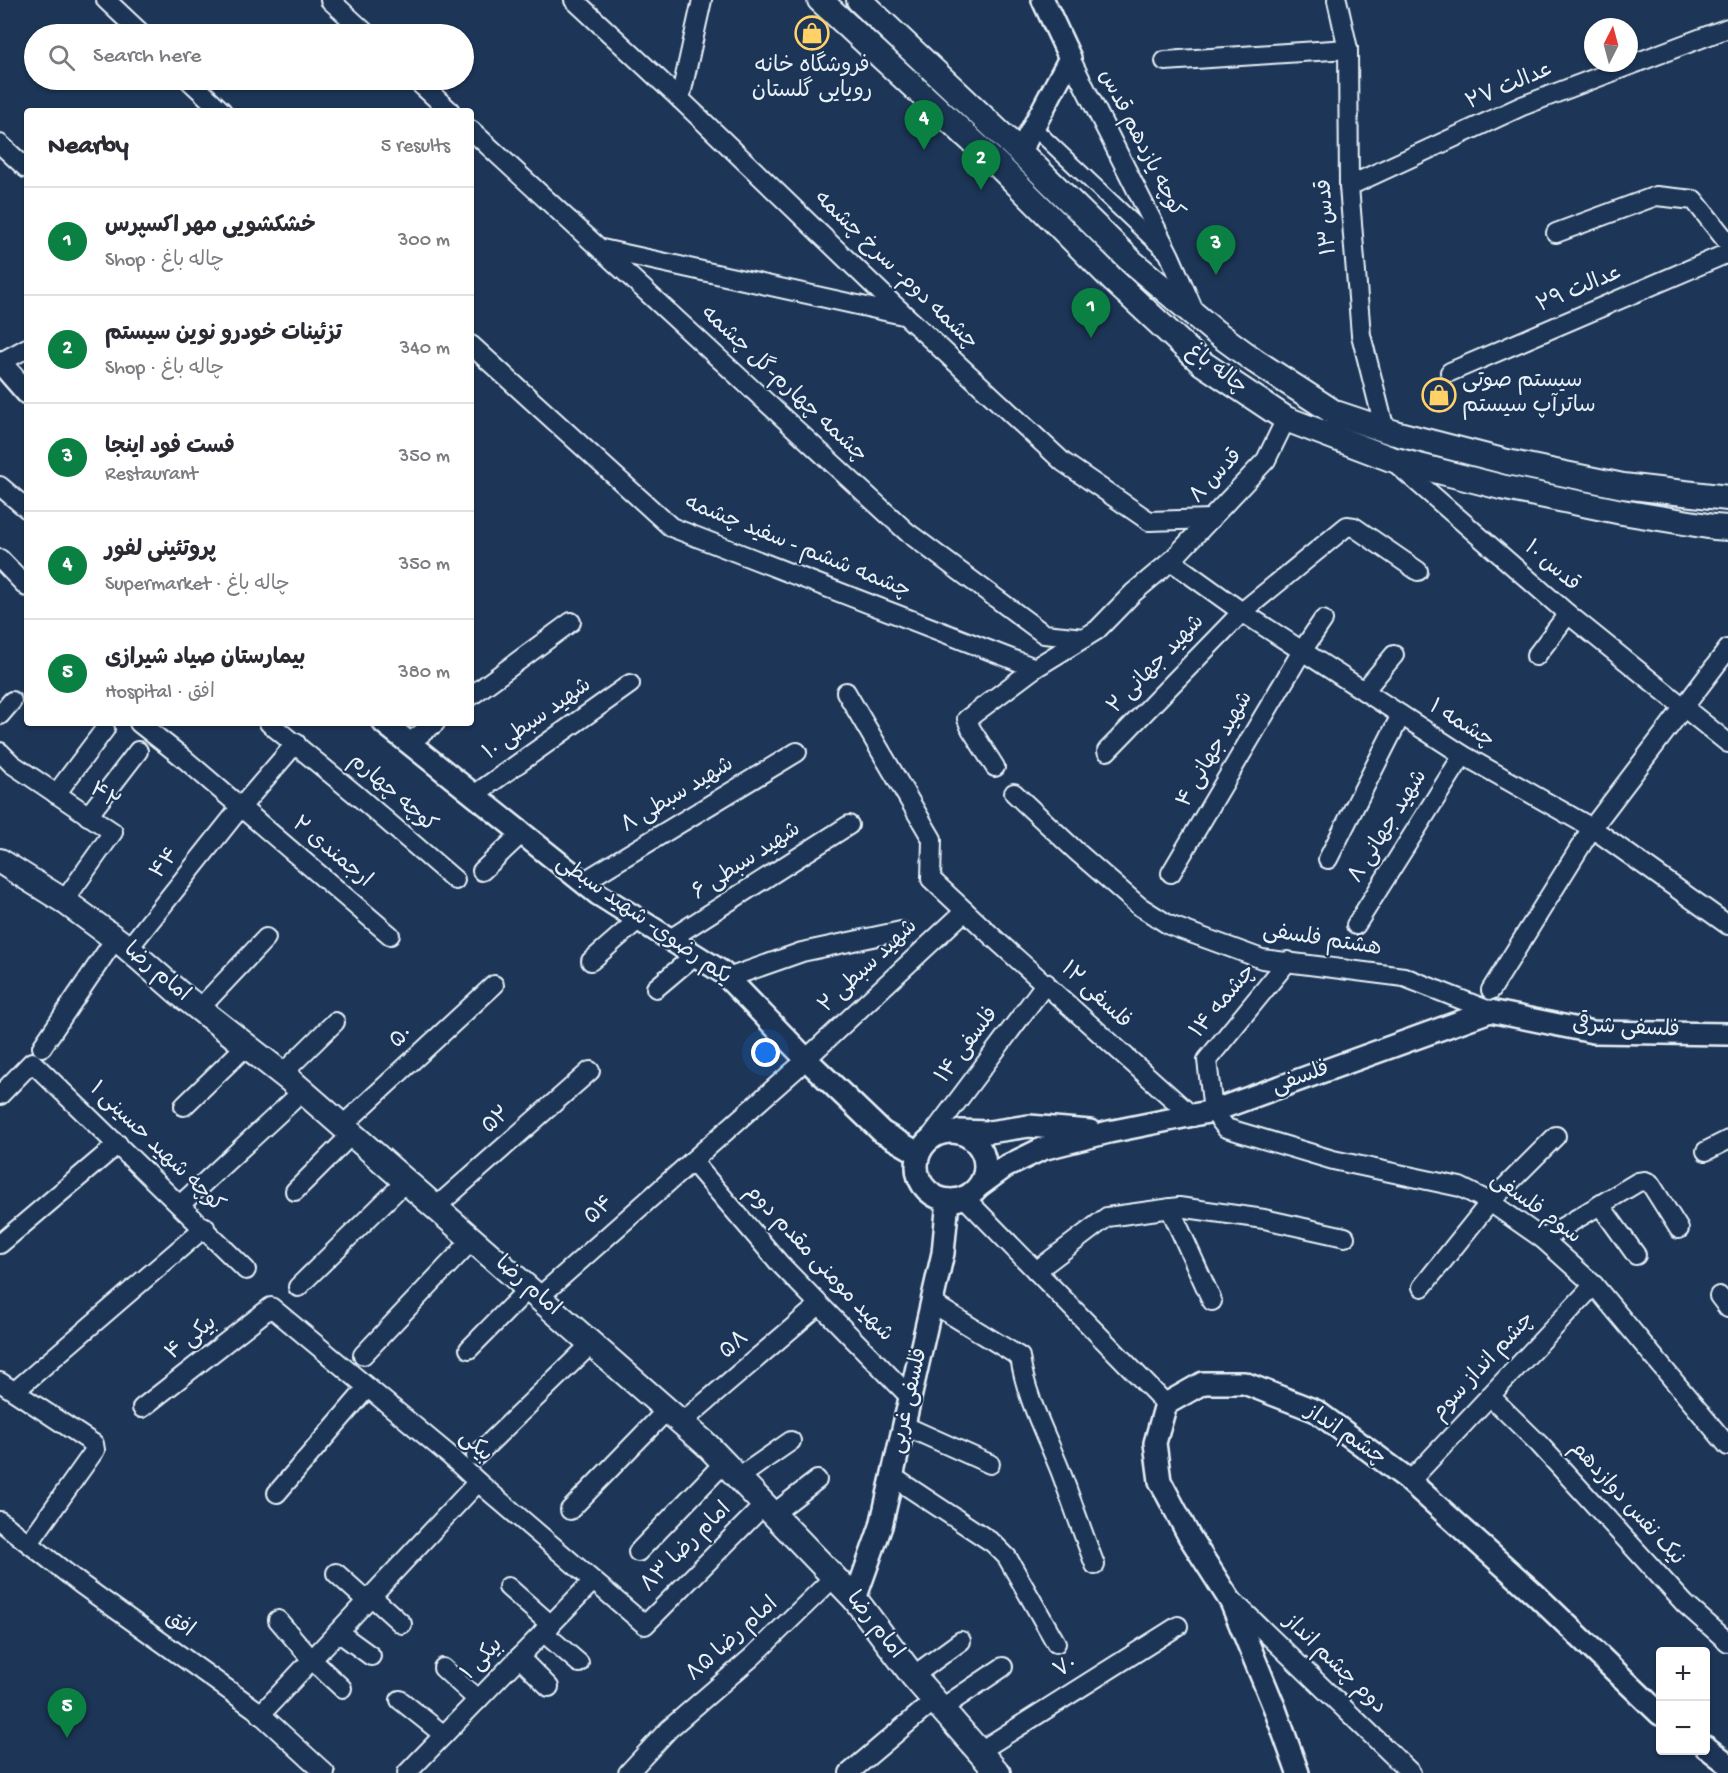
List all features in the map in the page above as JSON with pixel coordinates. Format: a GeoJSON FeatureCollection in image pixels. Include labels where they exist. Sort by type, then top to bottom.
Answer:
{"type":"FeatureCollection","features":[{"type":"Feature","properties":{"kind":"main road","name":"چاله باغ"},"geometry":{"type":"LineString","coordinates":[[820,0],[997,164],[1113,280],[1202,363],[1286,419],[1391,459],[1501,487],[1622,512],[1728,528]]}},
{"type":"Feature","properties":{"kind":"main road","name":"چاله باغ"},"geometry":{"type":"LineString","coordinates":[[859,0],[1020,152],[1133,263],[1197,317],[1255,361],[1335,413],[1385,430],[1506,462],[1623,486],[1728,498]]}},
{"type":"Feature","properties":{"kind":"main road","name":"امام رضا"},"geometry":{"type":"LineString","coordinates":[[1,866],[64,901],[122,944],[199,1009],[303,1091],[674,1417],[731,1470],[855,1599],[913,1676],[998,1773]]}},
{"type":"Feature","properties":{"kind":"street"},"geometry":{"type":"LineString","coordinates":[[106,0],[131,24]]}},
{"type":"Feature","properties":{"kind":"street"},"geometry":{"type":"LineString","coordinates":[[330,0],[357,24]]}},
{"type":"Feature","properties":{"kind":"street","name":"چشمه دوم- سرخ چشمه"},"geometry":{"type":"LineString","coordinates":[[574,0],[1063,462],[1149,521],[1210,519]]}},
{"type":"Feature","properties":{"kind":"street"},"geometry":{"type":"LineString","coordinates":[[680,99],[702,0]]}},
{"type":"Feature","properties":{"kind":"street"},"geometry":{"type":"LineString","coordinates":[[1020,152],[1071,58],[1043,0]]}},
{"type":"Feature","properties":{"kind":"street","name":"قدس ۱۳"},"geometry":{"type":"LineString","coordinates":[[1337,0],[1348,49],[1349,186],[1361,335],[1385,430]]}},
{"type":"Feature","properties":{"kind":"street","name":"عدالت ۲۷"},"geometry":{"type":"LineString","coordinates":[[1349,186],[1522,106],[1728,28]]}},
{"type":"Feature","properties":{"kind":"street"},"geometry":{"type":"LineString","coordinates":[[1165,61],[1348,49]]}},
{"type":"Feature","properties":{"kind":"street","name":"کوچه یازدهم قدس"},"geometry":{"type":"LineString","coordinates":[[1071,58],[1170,256],[1197,317]]}},
{"type":"Feature","properties":{"kind":"street"},"geometry":{"type":"LineString","coordinates":[[200,90],[219,108]]}},
{"type":"Feature","properties":{"kind":"street"},"geometry":{"type":"LineString","coordinates":[[427,90],[447,108]]}},
{"type":"Feature","properties":{"kind":"street"},"geometry":{"type":"LineString","coordinates":[[1033,128],[1170,256]]}},
{"type":"Feature","properties":{"kind":"street","name":"چشمه چهارم-گل چشمه"},"geometry":{"type":"LineString","coordinates":[[474,133],[907,532],[1044,634],[1084,638]]}},
{"type":"Feature","properties":{"kind":"street"},"geometry":{"type":"LineString","coordinates":[[0,144],[24,167]]}},
{"type":"Feature","properties":{"kind":"street"},"geometry":{"type":"LineString","coordinates":[[1556,233],[1656,196],[1694,200],[1728,243]]}},
{"type":"Feature","properties":{"kind":"street"},"geometry":{"type":"LineString","coordinates":[[599,249],[905,315]]}},
{"type":"Feature","properties":{"kind":"street","name":"عدالت ۲۹"},"geometry":{"type":"LineString","coordinates":[[1450,372],[1728,253]]}},
{"type":"Feature","properties":{"kind":"street","name":"چشمه ششم - سفید چشمه"},"geometry":{"type":"LineString","coordinates":[[474,348],[671,527],[1035,668]]}},
{"type":"Feature","properties":{"kind":"street"},"geometry":{"type":"LineString","coordinates":[[24,350],[1,362],[24,389]]}},
{"type":"Feature","properties":{"kind":"street","name":"قدس ۸"},"geometry":{"type":"LineString","coordinates":[[1084,638],[1096,630],[1133,592],[1172,561],[1266,460],[1286,419]]}},
{"type":"Feature","properties":{"kind":"street","name":"قدس ۱۰"},"geometry":{"type":"LineString","coordinates":[[1391,459],[1568,615],[1728,742]]}},
{"type":"Feature","properties":{"kind":"street"},"geometry":{"type":"LineString","coordinates":[[0,486],[24,506]]}},
{"type":"Feature","properties":{"kind":"street","name":"۲ شهید جهانی"},"geometry":{"type":"LineString","coordinates":[[1107,751],[1242,612],[1347,526],[1353,527],[1418,571]]}},
{"type":"Feature","properties":{"kind":"street"},"geometry":{"type":"LineString","coordinates":[[0,559],[24,584]]}},
{"type":"Feature","properties":{"kind":"street","name":"چشمه ۱"},"geometry":{"type":"LineString","coordinates":[[1172,561],[1242,612],[1463,755],[1592,828],[1728,925]]}},
{"type":"Feature","properties":{"kind":"street"},"geometry":{"type":"LineString","coordinates":[[1536,656],[1568,615]]}},
{"type":"Feature","properties":{"kind":"street","name":"۴ شهید جهانی"},"geometry":{"type":"LineString","coordinates":[[1171,873],[1302,651],[1323,620]]}},
{"type":"Feature","properties":{"kind":"street"},"geometry":{"type":"LineString","coordinates":[[474,694],[571,622]]}},
{"type":"Feature","properties":{"kind":"street"},"geometry":{"type":"LineString","coordinates":[[995,767],[971,729],[968,719],[1035,668],[1084,638]]}},
{"type":"Feature","properties":{"kind":"street"},"geometry":{"type":"LineString","coordinates":[[1491,990],[1592,828],[1728,649]]}},
{"type":"Feature","properties":{"kind":"street"},"geometry":{"type":"LineString","coordinates":[[1364,691],[1394,655]]}},
{"type":"Feature","properties":{"kind":"street","name":"۱۰ شهید سبطی"},"geometry":{"type":"LineString","coordinates":[[474,795],[630,684]]}},
{"type":"Feature","properties":{"kind":"street","name":"۱۲ فلسفی"},"geometry":{"type":"LineString","coordinates":[[846,692],[932,840],[931,879],[1046,983],[1203,1114]]}},
{"type":"Feature","properties":{"kind":"street"},"geometry":{"type":"LineString","coordinates":[[1328,859],[1401,715]]}},
{"type":"Feature","properties":{"kind":"street","name":"۲ ارجمندی"},"geometry":{"type":"LineString","coordinates":[[142,726],[181,756],[390,934]]}},
{"type":"Feature","properties":{"kind":"street","name":"کوچه چهارم"},"geometry":{"type":"LineString","coordinates":[[274,726],[455,880]]}},
{"type":"Feature","properties":{"kind":"street","name":"یکم رضوی- شهید سبطی"},"geometry":{"type":"LineString","coordinates":[[388,726],[583,882],[638,920],[722,972],[802,1063],[882,1132],[924,1146]]}},
{"type":"Feature","properties":{"kind":"street"},"geometry":{"type":"LineString","coordinates":[[409,743],[431,726]]}},
{"type":"Feature","properties":{"kind":"street"},"geometry":{"type":"LineString","coordinates":[[56,794],[105,729]]}},
{"type":"Feature","properties":{"kind":"street","name":"۴۴"},"geometry":{"type":"LineString","coordinates":[[0,1095],[37,1054],[122,944],[296,743]]}},
{"type":"Feature","properties":{"kind":"street"},"geometry":{"type":"LineString","coordinates":[[88,816],[138,751]]}},
{"type":"Feature","properties":{"kind":"street","name":"۴۲"},"geometry":{"type":"LineString","coordinates":[[0,752],[12,764],[113,832],[64,901]]}},
{"type":"Feature","properties":{"kind":"street","name":"۸ شهید سبطی"},"geometry":{"type":"LineString","coordinates":[[583,882],[797,752]]}},
{"type":"Feature","properties":{"kind":"street","name":"۸ شهید جهانی"},"geometry":{"type":"LineString","coordinates":[[1356,925],[1463,755]]}},
{"type":"Feature","properties":{"kind":"street","name":"هشتم فلسفی"},"geometry":{"type":"LineString","coordinates":[[1014,793],[1139,906],[1169,925],[1262,959],[1404,977],[1490,1011]]}},
{"type":"Feature","properties":{"kind":"street","name":"۶ شهید سبطی"},"geometry":{"type":"LineString","coordinates":[[670,939],[849,825]]}},
{"type":"Feature","properties":{"kind":"street"},"geometry":{"type":"LineString","coordinates":[[482,871],[522,833]]}},
{"type":"Feature","properties":{"kind":"street","name":"۲ شهید سبطی"},"geometry":{"type":"LineString","coordinates":[[692,1161],[802,1063],[964,911]]}},
{"type":"Feature","properties":{"kind":"street"},"geometry":{"type":"LineString","coordinates":[[591,961],[638,920]]}},
{"type":"Feature","properties":{"kind":"street"},"geometry":{"type":"LineString","coordinates":[[728,978],[802,952],[901,931]]}},
{"type":"Feature","properties":{"kind":"street"},"geometry":{"type":"LineString","coordinates":[[199,1009],[266,938]]}},
{"type":"Feature","properties":{"kind":"street"},"geometry":{"type":"LineString","coordinates":[[656,988],[695,955]]}},
{"type":"Feature","properties":{"kind":"street","name":"۱۴ چشمه"},"geometry":{"type":"LineString","coordinates":[[1203,1114],[1207,1060],[1288,962]]}},
{"type":"Feature","properties":{"kind":"street","name":"۱۴ فلسفی"},"geometry":{"type":"LineString","coordinates":[[924,1146],[1046,983]]}},
{"type":"Feature","properties":{"kind":"street","name":"۵۰"},"geometry":{"type":"LineString","coordinates":[[295,1191],[347,1130],[494,985]]}},
{"type":"Feature","properties":{"kind":"street","name":"فلسفی شرقی"},"geometry":{"type":"LineString","coordinates":[[1490,1011],[1593,1032],[1728,1034]]}},
{"type":"Feature","properties":{"kind":"street","name":"فلسفی"},"geometry":{"type":"LineString","coordinates":[[1109,1132],[1203,1114],[1490,1011]]}},
{"type":"Feature","properties":{"kind":"street"},"geometry":{"type":"LineString","coordinates":[[282,1074],[335,1022]]}},
{"type":"Feature","properties":{"kind":"street"},"geometry":{"type":"LineString","coordinates":[[184,1106],[246,1046]]}},
{"type":"Feature","properties":{"kind":"street","name":"کوچه شهید حسینی ۱"},"geometry":{"type":"LineString","coordinates":[[37,1054],[118,1144],[205,1227],[246,1270]]}},
{"type":"Feature","properties":{"kind":"street","name":"۵۲"},"geometry":{"type":"LineString","coordinates":[[436,1207],[590,1071]]}},
{"type":"Feature","properties":{"kind":"street"},"geometry":{"type":"LineString","coordinates":[[181,1204],[303,1091]]}},
{"type":"Feature","properties":{"kind":"street","name":"سوم فلسفی"},"geometry":{"type":"LineString","coordinates":[[1203,1114],[1226,1128],[1333,1161],[1460,1187],[1490,1202],[1543,1239],[1594,1286],[1728,1446]]}},
{"type":"Feature","properties":{"kind":"street"},"geometry":{"type":"LineString","coordinates":[[1029,1126],[1109,1132],[1042,1149],[1005,1167],[963,1194],[934,1196],[923,1187],[916,1170],[924,1146],[953,1131],[989,1132],[1029,1126]]}},
{"type":"Feature","properties":{"kind":"street"},"geometry":{"type":"LineString","coordinates":[[953,1131],[974,1140],[983,1152],[986,1168],[963,1194]]}},
{"type":"Feature","properties":{"kind":"street"},"geometry":{"type":"LineString","coordinates":[[1422,1287],[1490,1202],[1556,1136]]}},
{"type":"Feature","properties":{"kind":"street"},"geometry":{"type":"LineString","coordinates":[[1706,1150],[1728,1140]]}},
{"type":"Feature","properties":{"kind":"street"},"geometry":{"type":"LineString","coordinates":[[0,1244],[118,1144]]}},
{"type":"Feature","properties":{"kind":"street","name":"۵۴"},"geometry":{"type":"LineString","coordinates":[[469,1349],[692,1161]]}},
{"type":"Feature","properties":{"kind":"street","name":"شهید مومنی مقدم دوم"},"geometry":{"type":"LineString","coordinates":[[692,1161],[780,1264],[911,1398]]}},
{"type":"Feature","properties":{"kind":"street"},"geometry":{"type":"LineString","coordinates":[[298,1287],[406,1181]]}},
{"type":"Feature","properties":{"kind":"street"},"geometry":{"type":"LineString","coordinates":[[1543,1239],[1638,1182],[1645,1181],[1650,1183],[1679,1229]]}},
{"type":"Feature","properties":{"kind":"street"},"geometry":{"type":"LineString","coordinates":[[963,1194],[1166,1404],[1155,1443],[1160,1481],[1189,1536],[1231,1602],[1275,1708],[1298,1773]]}},
{"type":"Feature","properties":{"kind":"street","name":"فلسفی غربی"},"geometry":{"type":"LineString","coordinates":[[855,1599],[882,1526],[943,1253],[963,1194]]}},
{"type":"Feature","properties":{"kind":"street"},"geometry":{"type":"LineString","coordinates":[[1600,1205],[1636,1255]]}},
{"type":"Feature","properties":{"kind":"street"},"geometry":{"type":"LineString","coordinates":[[1036,1271],[1107,1218],[1179,1206],[1264,1219],[1345,1237]]}},
{"type":"Feature","properties":{"kind":"street"},"geometry":{"type":"LineString","coordinates":[[1170,1208],[1212,1302]]}},
{"type":"Feature","properties":{"kind":"street"},"geometry":{"type":"LineString","coordinates":[[29,1543],[95,1447],[7,1387],[205,1227]]}},
{"type":"Feature","properties":{"kind":"street"},"geometry":{"type":"LineString","coordinates":[[363,1355],[473,1239]]}},
{"type":"Feature","properties":{"kind":"street","name":"چشم انداز سوم"},"geometry":{"type":"LineString","coordinates":[[1410,1481],[1594,1286]]}},
{"type":"Feature","properties":{"kind":"street"},"geometry":{"type":"LineString","coordinates":[[932,1303],[1020,1357],[1034,1412],[1059,1468],[1095,1565]]}},
{"type":"Feature","properties":{"kind":"street","name":"۵۸"},"geometry":{"type":"LineString","coordinates":[[570,1510],[674,1417],[819,1305]]}},
{"type":"Feature","properties":{"kind":"street","name":"بیکی"},"geometry":{"type":"LineString","coordinates":[[271,1307],[449,1455],[645,1625]]}},
{"type":"Feature","properties":{"kind":"street","name":"۴ بیکی"},"geometry":{"type":"LineString","coordinates":[[142,1408],[271,1307]]}},
{"type":"Feature","properties":{"kind":"street"},"geometry":{"type":"LineString","coordinates":[[476,1456],[592,1343]]}},
{"type":"Feature","properties":{"kind":"street","name":"چشم انداز"},"geometry":{"type":"LineString","coordinates":[[1166,1404],[1203,1383],[1244,1383],[1316,1412],[1410,1481],[1536,1595],[1656,1710]]}},
{"type":"Feature","properties":{"kind":"street"},"geometry":{"type":"LineString","coordinates":[[278,1493],[367,1388]]}},
{"type":"Feature","properties":{"kind":"street","name":"نیک نفس دوازدهم"},"geometry":{"type":"LineString","coordinates":[[1490,1396],[1539,1444],[1685,1604],[1728,1642]]}},
{"type":"Feature","properties":{"kind":"street"},"geometry":{"type":"LineString","coordinates":[[904,1426],[990,1464]]}},
{"type":"Feature","properties":{"kind":"street"},"geometry":{"type":"LineString","coordinates":[[638,1552],[731,1470],[791,1441]]}},
{"type":"Feature","properties":{"kind":"street"},"geometry":{"type":"LineString","coordinates":[[893,1477],[993,1543],[1007,1557],[1056,1643]]}},
{"type":"Feature","properties":{"kind":"street","name":"امام رضا ۸۳"},"geometry":{"type":"LineString","coordinates":[[645,1625],[769,1509],[817,1480]]}},
{"type":"Feature","properties":{"kind":"street"},"geometry":{"type":"LineString","coordinates":[[260,1714],[478,1482]]}},
{"type":"Feature","properties":{"kind":"street","name":"افق"},"geometry":{"type":"LineString","coordinates":[[0,1521],[82,1585],[260,1714],[325,1773]]}},
{"type":"Feature","properties":{"kind":"street"},"geometry":{"type":"LineString","coordinates":[[336,1573],[402,1624]]}},
{"type":"Feature","properties":{"kind":"street","name":"امام رضا ۸۵"},"geometry":{"type":"LineString","coordinates":[[628,1773],[663,1736],[752,1657],[834,1577]]}},
{"type":"Feature","properties":{"kind":"street","name":"۱ بیکی"},"geometry":{"type":"LineString","coordinates":[[407,1773],[593,1581]]}},
{"type":"Feature","properties":{"kind":"street"},"geometry":{"type":"LineString","coordinates":[[508,1587],[579,1664]]}},
{"type":"Feature","properties":{"kind":"street","name":"دوم چشم انداز"},"geometry":{"type":"LineString","coordinates":[[1224,1592],[1411,1773]]}},
{"type":"Feature","properties":{"kind":"street"},"geometry":{"type":"LineString","coordinates":[[278,1620],[312,1660],[342,1688]]}},
{"type":"Feature","properties":{"kind":"street","name":"۷۰"},"geometry":{"type":"LineString","coordinates":[[980,1751],[1178,1626]]}},
{"type":"Feature","properties":{"kind":"street"},"geometry":{"type":"LineString","coordinates":[[338,1632],[371,1656]]}},
{"type":"Feature","properties":{"kind":"street"},"geometry":{"type":"LineString","coordinates":[[913,1676],[961,1641]]}},
{"type":"Feature","properties":{"kind":"street"},"geometry":{"type":"LineString","coordinates":[[519,1657],[549,1687]]}},
{"type":"Feature","properties":{"kind":"street"},"geometry":{"type":"LineString","coordinates":[[849,1773],[939,1704],[1003,1667]]}},
{"type":"Feature","properties":{"kind":"street"},"geometry":{"type":"LineString","coordinates":[[443,1668],[478,1700]]}},
{"type":"Feature","properties":{"kind":"street"},"geometry":{"type":"LineString","coordinates":[[400,1700],[444,1735]]}},
{"type":"Feature","properties":{"kind":"street"},"geometry":{"type":"LineString","coordinates":[[1710,1750],[1728,1764]]}},
{"type":"Feature","properties":{"kind":"place","name":"فروشگاه خانه رویایی گلستان"},"geometry":{"type":"Point","coordinates":[812,33]}},
{"type":"Feature","properties":{"kind":"place","name":"پروتئینی لفور"},"geometry":{"type":"Point","coordinates":[924,150]}},
{"type":"Feature","properties":{"kind":"place","name":"تزئینات خودرو نوین سیستم"},"geometry":{"type":"Point","coordinates":[981,190]}},
{"type":"Feature","properties":{"kind":"place","name":"فست فود اينجا"},"geometry":{"type":"Point","coordinates":[1216,275]}},
{"type":"Feature","properties":{"kind":"place","name":"خشکشویی مهر اکسپرس"},"geometry":{"type":"Point","coordinates":[1091,338]}},
{"type":"Feature","properties":{"kind":"place","name":"سیستم صوتی ساترآپ سیستم"},"geometry":{"type":"Point","coordinates":[1439,395]}},
{"type":"Feature","properties":{"kind":"place","name":"بیمارستان صیاد شیرازی"},"geometry":{"type":"Point","coordinates":[67,1738]}}]}
